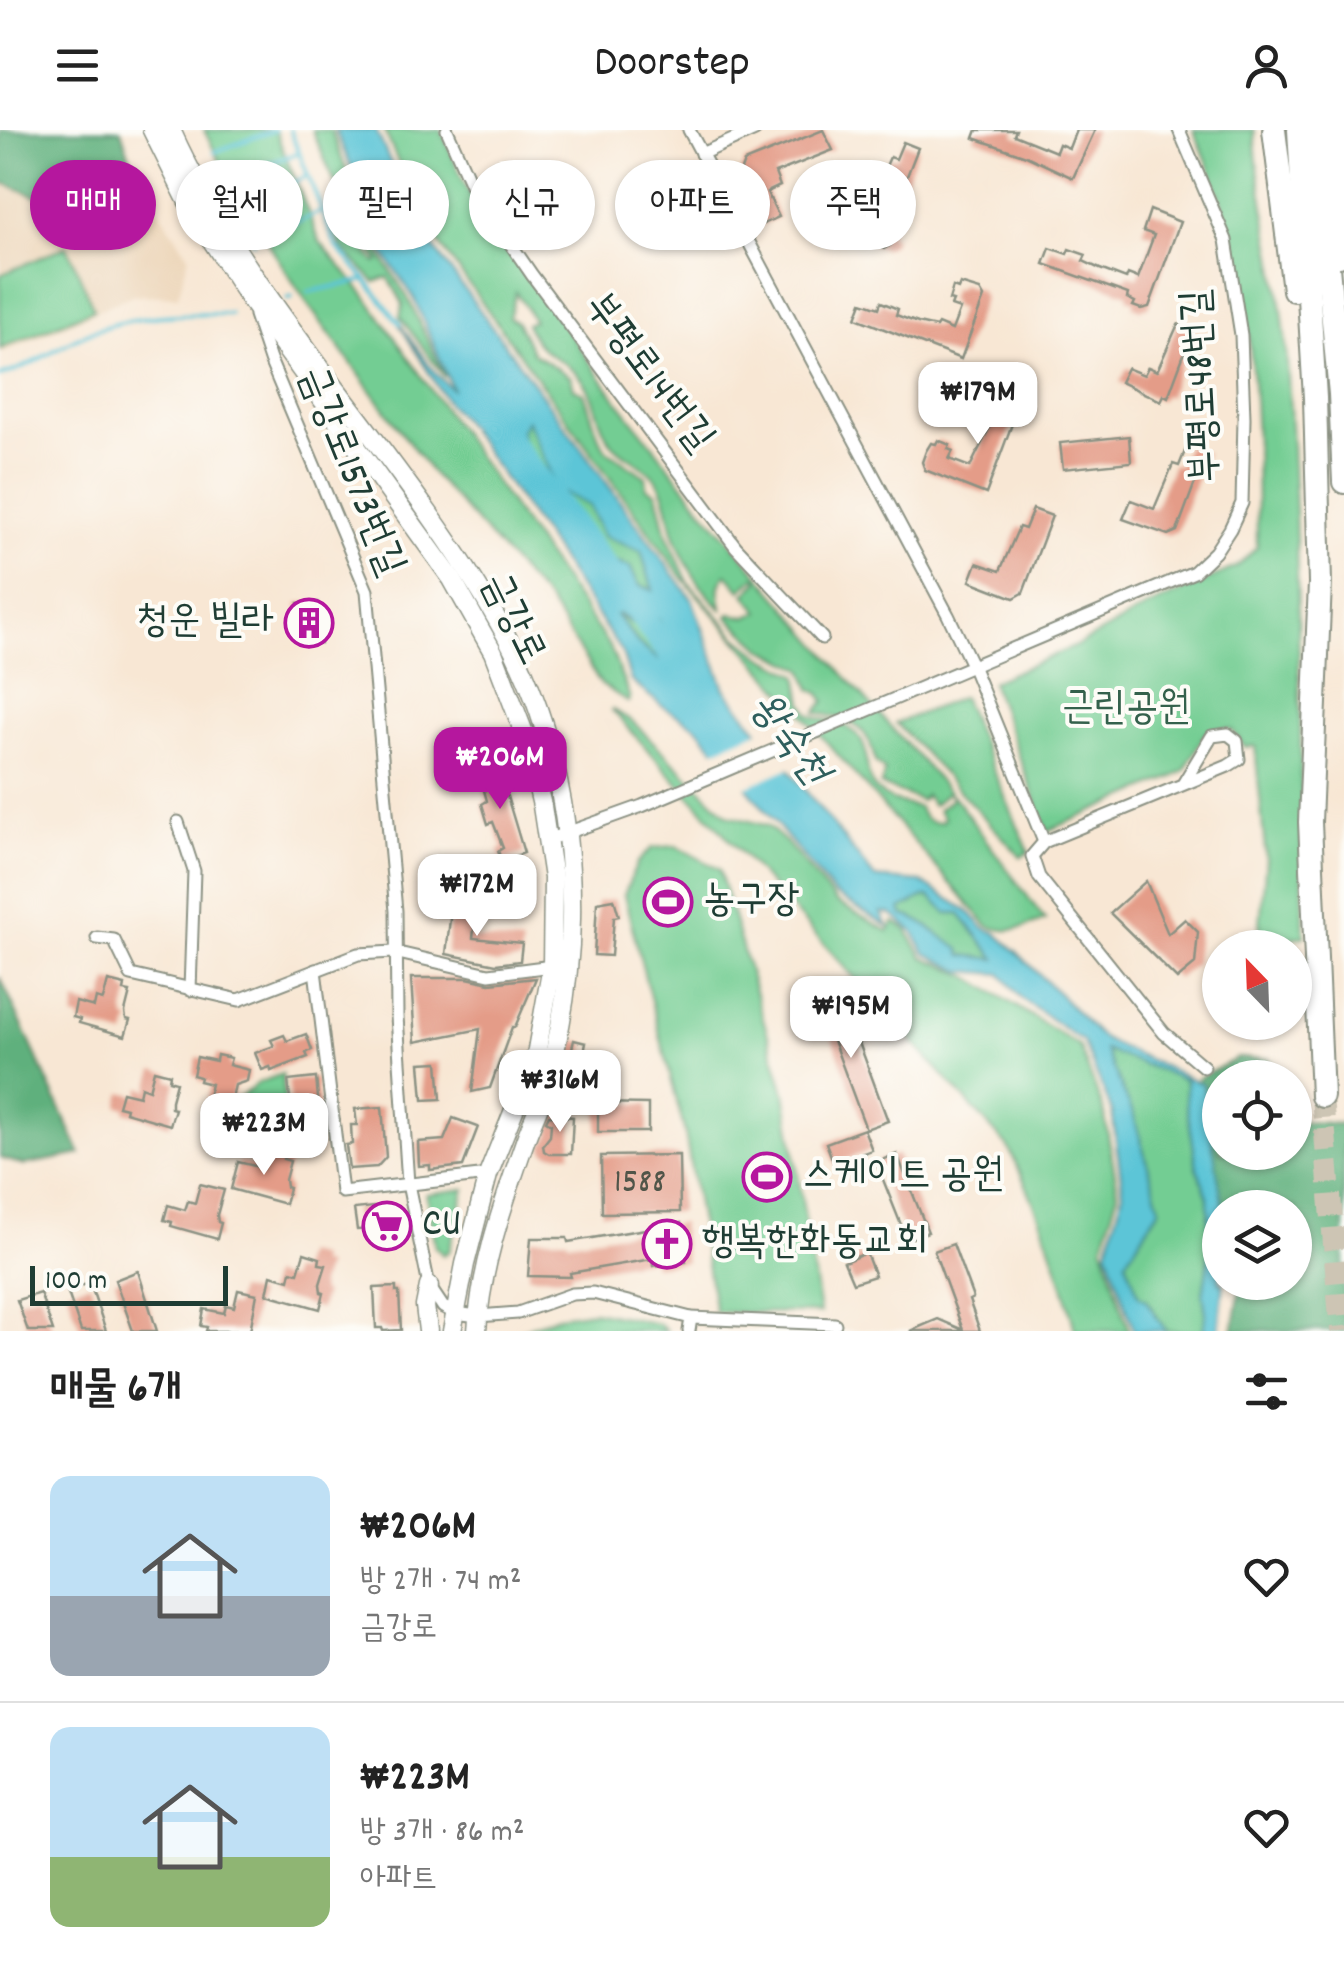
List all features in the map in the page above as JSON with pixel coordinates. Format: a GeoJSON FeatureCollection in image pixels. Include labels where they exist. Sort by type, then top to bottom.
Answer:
{"type":"FeatureCollection","features":[{"type":"Feature","properties":{"kind":"highway"},"geometry":{"type":"LineString","coordinates":[[1274,130],[1288,253],[1314,398]]}},
{"type":"Feature","properties":{"kind":"highway"},"geometry":{"type":"LineString","coordinates":[[1299,130],[1320,583],[1310,822],[1322,1096]]}},
{"type":"Feature","properties":{"kind":"highway"},"geometry":{"type":"LineString","coordinates":[[1315,130],[1340,394]]}},
{"type":"Feature","properties":{"kind":"highway"},"geometry":{"type":"LineString","coordinates":[[1335,130],[1344,482]]}},
{"type":"Feature","properties":{"kind":"main road","name":"금강로"},"geometry":{"type":"LineString","coordinates":[[152,130],[192,210],[251,301],[452,578],[493,652],[527,741],[548,840],[555,918],[552,966],[536,1055],[488,1176],[453,1322]]}},
{"type":"Feature","properties":{"kind":"main road","name":"금강로"},"geometry":{"type":"LineString","coordinates":[[170,130],[210,208],[450,545],[499,622],[533,694],[550,751],[567,834],[571,924],[557,1040],[546,1087],[495,1228],[477,1323]]}},
{"type":"Feature","properties":{"kind":"main road"},"geometry":{"type":"LineString","coordinates":[[428,1331],[429,1286]]}},
{"type":"Feature","properties":{"kind":"street","name":"부평로14번길"},"geometry":{"type":"LineString","coordinates":[[447,130],[473,189],[532,275],[736,547],[822,638]]}},
{"type":"Feature","properties":{"kind":"street"},"geometry":{"type":"LineString","coordinates":[[688,130],[972,665],[1044,842]]}},
{"type":"Feature","properties":{"kind":"street"},"geometry":{"type":"LineString","coordinates":[[701,154],[755,130]]}},
{"type":"Feature","properties":{"kind":"street","name":"부평로48번길"},"geometry":{"type":"LineString","coordinates":[[548,840],[642,806],[1194,572],[1215,552],[1242,502],[1244,418],[1235,293],[1226,240],[1178,130]]}},
{"type":"Feature","properties":{"kind":"street","name":"금강로1573번길"},"geometry":{"type":"LineString","coordinates":[[251,301],[270,360],[367,591],[394,893],[408,1184],[429,1286]]}},
{"type":"Feature","properties":{"kind":"street"},"geometry":{"type":"LineString","coordinates":[[1184,784],[1212,736],[1228,734],[1236,740],[1239,759],[1184,784],[1044,842],[1032,856],[1039,878],[1164,1033],[1202,1065]]}},
{"type":"Feature","properties":{"kind":"street"},"geometry":{"type":"LineString","coordinates":[[178,822],[194,871],[190,990]]}},
{"type":"Feature","properties":{"kind":"street"},"geometry":{"type":"LineString","coordinates":[[97,938],[114,940],[131,974],[239,1000],[358,954],[394,952],[489,974],[552,966]]}},
{"type":"Feature","properties":{"kind":"street"},"geometry":{"type":"LineString","coordinates":[[315,970],[342,1192],[488,1176]]}},
{"type":"Feature","properties":{"kind":"street"},"geometry":{"type":"LineString","coordinates":[[429,1286],[453,1322],[477,1323],[572,1294],[593,1293],[690,1324],[835,1324]]}},
{"type":"Feature","properties":{"kind":"shaded area"},"geometry":{"type":"Polygon","coordinates":[[[0,182],[30,194],[30,250],[156,250],[156,206],[176,236],[176,250],[185,250],[189,256],[178,296],[132,295],[0,354],[0,182]]]}},
{"type":"Feature","properties":{"kind":"green space"},"geometry":{"type":"Polygon","coordinates":[[[0,130],[121,130],[131,160],[30,160],[30,194],[0,182],[0,130]]]}},
{"type":"Feature","properties":{"kind":"green space"},"geometry":{"type":"Polygon","coordinates":[[[204,130],[275,130],[287,160],[219,160],[204,130]]]}},
{"type":"Feature","properties":{"kind":"green space"},"geometry":{"type":"Polygon","coordinates":[[[312,130],[331,130],[342,160],[325,160],[312,130]]]}},
{"type":"Feature","properties":{"kind":"green space"},"geometry":{"type":"Polygon","coordinates":[[[384,130],[441,130],[469,192],[469,250],[510,250],[617,400],[700,506],[958,802],[1045,920],[1009,930],[987,925],[682,577],[444,250],[449,250],[449,160],[397,160],[384,130]],[[516,292],[509,317],[517,322],[533,353],[571,377],[574,389],[584,393],[606,450],[646,477],[647,488],[657,493],[667,535],[688,582],[737,637],[763,657],[798,675],[809,714],[843,725],[861,739],[868,775],[878,791],[895,802],[919,808],[928,820],[943,821],[938,810],[952,798],[948,792],[933,805],[925,795],[921,801],[881,785],[885,771],[875,762],[863,732],[848,722],[816,712],[825,701],[811,689],[803,669],[763,649],[728,617],[760,612],[745,594],[759,581],[756,577],[741,590],[727,574],[720,587],[722,609],[706,592],[682,553],[657,480],[609,440],[585,384],[572,369],[539,345],[526,324],[534,321],[516,292]]]}},
{"type":"Feature","properties":{"kind":"green space","name":"근린공원"},"geometry":{"type":"Polygon","coordinates":[[[1193,130],[1254,130],[1280,294],[1291,422],[1304,930],[1259,930],[1266,860],[1255,746],[1245,747],[1231,729],[1214,729],[1205,734],[1184,771],[1047,831],[991,682],[1078,645],[1145,608],[1238,566],[1257,547],[1256,440],[1249,334],[1230,230],[1193,130]]]}},
{"type":"Feature","properties":{"kind":"green space"},"geometry":{"type":"Polygon","coordinates":[[[303,200],[323,250],[365,295],[610,647],[630,698],[628,702],[601,684],[550,604],[431,472],[272,250],[303,250],[303,200]]]}},
{"type":"Feature","properties":{"kind":"green space"},"geometry":{"type":"Polygon","coordinates":[[[58,250],[69,250],[94,309],[0,349],[0,275],[58,250]]]}},
{"type":"Feature","properties":{"kind":"green space"},"geometry":{"type":"Polygon","coordinates":[[[344,250],[366,250],[376,263],[379,261],[371,250],[377,250],[408,298],[445,377],[400,317],[403,304],[388,277],[375,282],[344,250]]]}},
{"type":"Feature","properties":{"kind":"green space"},"geometry":{"type":"Polygon","coordinates":[[[528,419],[589,506],[603,536],[641,551],[654,590],[639,585],[630,567],[608,560],[581,529],[549,505],[530,475],[521,429],[528,419]]]}},
{"type":"Feature","properties":{"kind":"green space"},"geometry":{"type":"Polygon","coordinates":[[[612,589],[659,619],[675,647],[659,660],[639,644],[615,614],[634,625],[612,589]]]}},
{"type":"Feature","properties":{"kind":"green space"},"geometry":{"type":"Polygon","coordinates":[[[962,697],[1029,852],[1021,857],[896,723],[962,697]]]}},
{"type":"Feature","properties":{"kind":"green space"},"geometry":{"type":"Polygon","coordinates":[[[611,709],[632,721],[727,815],[768,826],[836,902],[888,931],[894,922],[907,930],[923,957],[968,976],[1079,1046],[1104,1111],[1118,1192],[1103,1246],[1129,1331],[1075,1331],[1047,1237],[1008,1147],[611,709]]]}},
{"type":"Feature","properties":{"kind":"green space"},"geometry":{"type":"Polygon","coordinates":[[[676,846],[719,869],[785,1093],[820,1313],[715,1312],[685,1133],[624,895],[637,863],[652,848],[676,846]]]}},
{"type":"Feature","properties":{"kind":"green space"},"geometry":{"type":"Polygon","coordinates":[[[930,897],[947,913],[959,913],[997,960],[962,955],[925,925],[903,915],[900,909],[930,897]]]}},
{"type":"Feature","properties":{"kind":"green space"},"geometry":{"type":"Polygon","coordinates":[[[0,977],[81,1154],[24,1165],[0,1158],[0,977]]]}},
{"type":"Feature","properties":{"kind":"green space"},"geometry":{"type":"Polygon","coordinates":[[[1104,1049],[1186,1080],[1197,1168],[1205,1190],[1202,1190],[1202,1300],[1206,1315],[1203,1331],[1166,1331],[1147,1300],[1139,1297],[1126,1261],[1160,1208],[1104,1049]]]}},
{"type":"Feature","properties":{"kind":"green space"},"geometry":{"type":"Polygon","coordinates":[[[282,1074],[289,1139],[267,1146],[240,1097],[258,1083],[282,1074]]]}},
{"type":"Feature","properties":{"kind":"green space"},"geometry":{"type":"Polygon","coordinates":[[[1202,1076],[1202,1138],[1193,1105],[1198,1078],[1202,1076]]]}},
{"type":"Feature","properties":{"kind":"green space"},"geometry":{"type":"Polygon","coordinates":[[[1312,1122],[1344,1124],[1344,1331],[1233,1331],[1238,1300],[1312,1300],[1312,1190],[1216,1190],[1211,1170],[1312,1170],[1312,1122]]]}},
{"type":"Feature","properties":{"kind":"green space"},"geometry":{"type":"Polygon","coordinates":[[[465,1189],[449,1251],[443,1255],[435,1247],[426,1194],[465,1189]]]}},
{"type":"Feature","properties":{"kind":"green space"},"geometry":{"type":"Polygon","coordinates":[[[593,1311],[659,1324],[666,1331],[519,1331],[558,1316],[593,1311]]]}},
{"type":"Feature","properties":{"kind":"water"},"geometry":{"type":"Polygon","coordinates":[[[335,130],[376,130],[390,160],[348,160],[335,130]]]}},
{"type":"Feature","properties":{"kind":"water"},"geometry":{"type":"Polygon","coordinates":[[[436,250],[692,599],[725,689],[875,878],[921,882],[967,910],[1016,951],[1103,1039],[1202,1084],[1202,1170],[1217,1170],[1220,1190],[1205,1190],[1197,1168],[1186,1080],[1105,1050],[1133,1113],[1160,1208],[1126,1261],[1139,1296],[1146,1300],[1166,1331],[1134,1331],[1107,1250],[1123,1193],[1112,1111],[1083,1042],[1022,999],[1001,974],[962,971],[925,953],[913,931],[891,914],[881,912],[888,926],[834,894],[697,727],[631,681],[622,653],[548,541],[448,404],[398,322],[436,374],[453,390],[413,296],[382,251],[436,250]],[[527,420],[521,430],[530,475],[549,505],[581,529],[608,560],[630,567],[639,585],[653,590],[641,551],[603,536],[589,506],[557,489],[527,420]],[[614,589],[638,628],[616,615],[639,644],[659,660],[675,648],[659,619],[614,589]],[[930,897],[901,909],[903,915],[932,930],[960,949],[962,955],[996,959],[959,913],[947,913],[930,897]]]}},
{"type":"Feature","properties":{"kind":"water"},"geometry":{"type":"Polygon","coordinates":[[[1204,1300],[1222,1300],[1219,1331],[1203,1331],[1204,1300]]]}},
{"type":"Feature","properties":{"kind":"pier"},"geometry":{"type":"Polygon","coordinates":[[[763,729],[794,766],[744,788],[712,751],[763,729]]]}},
{"type":"Feature","properties":{"kind":"building"},"geometry":{"type":"Polygon","coordinates":[[[823,130],[833,150],[808,160],[790,160],[790,167],[775,173],[780,186],[770,191],[770,160],[749,160],[823,130]]]}},
{"type":"Feature","properties":{"kind":"building"},"geometry":{"type":"Polygon","coordinates":[[[977,130],[1016,130],[1014,135],[1056,152],[1059,144],[1069,148],[1076,130],[1095,130],[1073,178],[974,138],[977,130]]]}},
{"type":"Feature","properties":{"kind":"building"},"geometry":{"type":"Polygon","coordinates":[[[903,142],[918,148],[913,160],[889,160],[896,159],[903,142]]]}},
{"type":"Feature","properties":{"kind":"building"},"geometry":{"type":"Polygon","coordinates":[[[770,198],[779,217],[770,221],[770,198]]]}},
{"type":"Feature","properties":{"kind":"building"},"geometry":{"type":"Polygon","coordinates":[[[1150,210],[1180,222],[1149,307],[1133,306],[1135,302],[1127,298],[1128,294],[1044,264],[1050,248],[1067,254],[1069,249],[1086,255],[1083,261],[1100,269],[1126,279],[1128,274],[1138,278],[1154,235],[1143,231],[1150,210]]]}},
{"type":"Feature","properties":{"kind":"building"},"geometry":{"type":"Polygon","coordinates":[[[960,284],[980,290],[984,297],[961,359],[856,318],[862,302],[879,308],[881,302],[898,309],[896,315],[952,330],[960,309],[951,306],[953,301],[949,300],[953,287],[958,289],[960,284]]]}},
{"type":"Feature","properties":{"kind":"building"},"geometry":{"type":"Polygon","coordinates":[[[1178,324],[1193,330],[1168,397],[1164,395],[1161,401],[1120,382],[1127,368],[1144,375],[1148,367],[1157,371],[1178,324]]]}},
{"type":"Feature","properties":{"kind":"building"},"geometry":{"type":"Polygon","coordinates":[[[1009,383],[1025,389],[986,494],[925,470],[922,462],[926,451],[938,440],[950,445],[948,449],[953,451],[949,459],[970,467],[995,417],[990,414],[996,398],[1002,400],[1009,383]]]}},
{"type":"Feature","properties":{"kind":"building"},"geometry":{"type":"Polygon","coordinates":[[[1129,436],[1131,462],[1063,469],[1060,443],[1129,436]]]}},
{"type":"Feature","properties":{"kind":"building"},"geometry":{"type":"Polygon","coordinates":[[[1187,446],[1206,453],[1177,531],[1168,535],[1123,519],[1131,500],[1154,509],[1173,464],[1179,466],[1187,446]]]}},
{"type":"Feature","properties":{"kind":"building"},"geometry":{"type":"Polygon","coordinates":[[[1033,509],[1052,516],[1023,593],[1014,598],[970,581],[977,563],[1000,571],[1019,527],[1025,529],[1033,509]]]}},
{"type":"Feature","properties":{"kind":"building","name":"청운 빌라"},"geometry":{"type":"Polygon","coordinates":[[[318,602],[321,643],[301,644],[298,603],[318,602]]]}},
{"type":"Feature","properties":{"kind":"building"},"geometry":{"type":"Polygon","coordinates":[[[497,763],[524,853],[507,859],[501,859],[498,851],[503,848],[493,822],[488,824],[482,804],[487,801],[478,769],[497,763]]]}},
{"type":"Feature","properties":{"kind":"building"},"geometry":{"type":"Polygon","coordinates":[[[1146,881],[1168,934],[1185,919],[1198,932],[1195,964],[1177,979],[1110,913],[1146,881]]]}},
{"type":"Feature","properties":{"kind":"building"},"geometry":{"type":"Polygon","coordinates":[[[614,899],[619,916],[614,917],[611,956],[594,955],[597,902],[614,899]]]}},
{"type":"Feature","properties":{"kind":"building"},"geometry":{"type":"Polygon","coordinates":[[[452,902],[477,905],[473,938],[522,943],[520,961],[496,964],[446,954],[452,902]]]}},
{"type":"Feature","properties":{"kind":"building"},"geometry":{"type":"Polygon","coordinates":[[[411,978],[467,978],[490,983],[536,978],[512,1027],[490,1088],[472,1092],[480,1029],[415,1042],[411,978]]]}},
{"type":"Feature","properties":{"kind":"building"},"geometry":{"type":"Polygon","coordinates":[[[108,981],[125,985],[124,991],[130,992],[125,1012],[130,1020],[125,1036],[79,1023],[80,1019],[73,1017],[76,1002],[94,1007],[96,998],[103,1000],[108,981]]]}},
{"type":"Feature","properties":{"kind":"building"},"geometry":{"type":"Polygon","coordinates":[[[844,1002],[888,1121],[866,1129],[830,1032],[815,1037],[807,1015],[844,1002]]]}},
{"type":"Feature","properties":{"kind":"building"},"geometry":{"type":"Polygon","coordinates":[[[306,1034],[312,1050],[306,1053],[308,1057],[271,1071],[270,1067],[262,1070],[255,1053],[274,1046],[271,1040],[284,1035],[287,1041],[306,1034]]]}},
{"type":"Feature","properties":{"kind":"building"},"geometry":{"type":"Polygon","coordinates":[[[574,1040],[586,1043],[581,1067],[568,1065],[574,1040]]]}},
{"type":"Feature","properties":{"kind":"building"},"geometry":{"type":"Polygon","coordinates":[[[217,1055],[231,1058],[229,1065],[249,1070],[247,1081],[235,1085],[226,1124],[203,1118],[211,1084],[193,1075],[197,1057],[216,1061],[217,1055]]]}},
{"type":"Feature","properties":{"kind":"building"},"geometry":{"type":"Polygon","coordinates":[[[438,1062],[441,1099],[423,1100],[420,1063],[438,1062]]]}},
{"type":"Feature","properties":{"kind":"building"},"geometry":{"type":"Polygon","coordinates":[[[154,1070],[170,1074],[169,1080],[176,1082],[170,1125],[125,1112],[126,1108],[118,1106],[122,1092],[139,1096],[141,1087],[149,1090],[154,1070]]]}},
{"type":"Feature","properties":{"kind":"building"},"geometry":{"type":"Polygon","coordinates":[[[316,1078],[322,1136],[294,1139],[288,1081],[316,1078]]]}},
{"type":"Feature","properties":{"kind":"building"},"geometry":{"type":"Polygon","coordinates":[[[598,1103],[648,1104],[648,1132],[598,1132],[598,1103]]]}},
{"type":"Feature","properties":{"kind":"building"},"geometry":{"type":"Polygon","coordinates":[[[382,1107],[386,1157],[377,1167],[349,1169],[346,1145],[352,1144],[351,1125],[357,1125],[355,1109],[382,1107]]]}},
{"type":"Feature","properties":{"kind":"building"},"geometry":{"type":"Polygon","coordinates":[[[549,1115],[573,1117],[571,1154],[544,1151],[543,1145],[550,1136],[551,1124],[546,1121],[549,1115]]]}},
{"type":"Feature","properties":{"kind":"building"},"geometry":{"type":"Polygon","coordinates":[[[453,1118],[478,1127],[463,1166],[430,1170],[430,1165],[419,1166],[418,1142],[444,1140],[453,1118]]]}},
{"type":"Feature","properties":{"kind":"building"},"geometry":{"type":"Polygon","coordinates":[[[227,1127],[250,1132],[245,1154],[222,1149],[227,1127]]]}},
{"type":"Feature","properties":{"kind":"building"},"geometry":{"type":"Polygon","coordinates":[[[864,1129],[872,1150],[834,1164],[826,1143],[864,1129]]]}},
{"type":"Feature","properties":{"kind":"building"},"geometry":{"type":"Polygon","coordinates":[[[268,1148],[285,1153],[283,1159],[290,1161],[285,1204],[231,1189],[238,1162],[263,1168],[268,1148]]]}},
{"type":"Feature","properties":{"kind":"building"},"geometry":{"type":"Polygon","coordinates":[[[897,1154],[928,1232],[907,1240],[876,1162],[897,1154]]]}},
{"type":"Feature","properties":{"kind":"building"},"geometry":{"type":"Polygon","coordinates":[[[679,1155],[680,1212],[602,1213],[601,1156],[679,1155]]]}},
{"type":"Feature","properties":{"kind":"building"},"geometry":{"type":"Polygon","coordinates":[[[200,1184],[224,1190],[217,1215],[221,1223],[217,1239],[171,1226],[172,1222],[164,1220],[168,1205],[185,1210],[188,1201],[195,1203],[200,1184]]]}},
{"type":"Feature","properties":{"kind":"building"},"geometry":{"type":"Polygon","coordinates":[[[383,1206],[392,1215],[395,1242],[374,1244],[373,1229],[357,1230],[354,1209],[383,1206]]]}},
{"type":"Feature","properties":{"kind":"building"},"geometry":{"type":"Polygon","coordinates":[[[681,1223],[686,1262],[653,1266],[652,1259],[570,1273],[571,1277],[528,1276],[531,1238],[567,1238],[568,1242],[681,1223]]]}},
{"type":"Feature","properties":{"kind":"building"},"geometry":{"type":"Polygon","coordinates":[[[953,1244],[973,1298],[969,1300],[980,1331],[910,1331],[938,1319],[963,1330],[934,1251],[953,1244]]]}},
{"type":"Feature","properties":{"kind":"building"},"geometry":{"type":"Polygon","coordinates":[[[304,1253],[320,1258],[319,1264],[326,1265],[320,1284],[324,1293],[320,1309],[267,1294],[271,1275],[289,1280],[291,1271],[298,1273],[304,1253]]]}},
{"type":"Feature","properties":{"kind":"building"},"geometry":{"type":"Polygon","coordinates":[[[866,1253],[875,1276],[853,1283],[844,1262],[866,1253]]]}},
{"type":"Feature","properties":{"kind":"building"},"geometry":{"type":"Polygon","coordinates":[[[138,1271],[157,1331],[133,1331],[115,1280],[138,1271]]]}},
{"type":"Feature","properties":{"kind":"building"},"geometry":{"type":"Polygon","coordinates":[[[90,1283],[106,1331],[81,1331],[67,1290],[90,1283]]]}},
{"type":"Feature","properties":{"kind":"building"},"geometry":{"type":"Polygon","coordinates":[[[396,1287],[401,1330],[383,1331],[376,1328],[374,1288],[396,1287]]]}},
{"type":"Feature","properties":{"kind":"building"},"geometry":{"type":"Polygon","coordinates":[[[238,1290],[257,1294],[250,1331],[206,1331],[207,1327],[201,1326],[204,1309],[224,1313],[226,1305],[234,1307],[238,1290]]]}},
{"type":"Feature","properties":{"kind":"building"},"geometry":{"type":"Polygon","coordinates":[[[40,1293],[53,1331],[28,1331],[17,1300],[40,1293]]]}},
{"type":"Feature","properties":{"kind":"waterway"},"geometry":{"type":"LineString","coordinates":[[214,152],[275,130]]}},
{"type":"Feature","properties":{"kind":"waterway"},"geometry":{"type":"LineString","coordinates":[[290,130],[336,246],[366,280]]}},
{"type":"Feature","properties":{"kind":"waterway"},"geometry":{"type":"LineString","coordinates":[[278,160],[298,153]]}},
{"type":"Feature","properties":{"kind":"waterway"},"geometry":{"type":"LineString","coordinates":[[303,220],[320,212]]}},
{"type":"Feature","properties":{"kind":"waterway"},"geometry":{"type":"LineString","coordinates":[[308,292],[366,280],[400,324]]}},
{"type":"Feature","properties":{"kind":"waterway"},"geometry":{"type":"LineString","coordinates":[[287,299],[292,297]]}},
{"type":"Feature","properties":{"kind":"waterway"},"geometry":{"type":"LineString","coordinates":[[0,376],[115,324],[171,315],[230,314]]}},
{"type":"Feature","properties":{"kind":"waterway","name":"왕숙천"},"geometry":{"type":"LineString","coordinates":[[508,439],[689,679]]}},
{"type":"Feature","properties":{"kind":"tunnel"},"geometry":{"type":"LineString","coordinates":[[1322,1096],[1341,1331]]}},
{"type":"Feature","properties":{"kind":"place","name":"청운 빌라"},"geometry":{"type":"Point","coordinates":[309,623]}},
{"type":"Feature","properties":{"kind":"place","name":"농구장"},"geometry":{"type":"Point","coordinates":[668,902]}},
{"type":"Feature","properties":{"kind":"place","name":"스케이트 공원"},"geometry":{"type":"Point","coordinates":[767,1177]}},
{"type":"Feature","properties":{"kind":"place","name":"CU"},"geometry":{"type":"Point","coordinates":[387,1226]}},
{"type":"Feature","properties":{"kind":"place","name":"행복한화동교회"},"geometry":{"type":"Point","coordinates":[667,1244]}}]}
